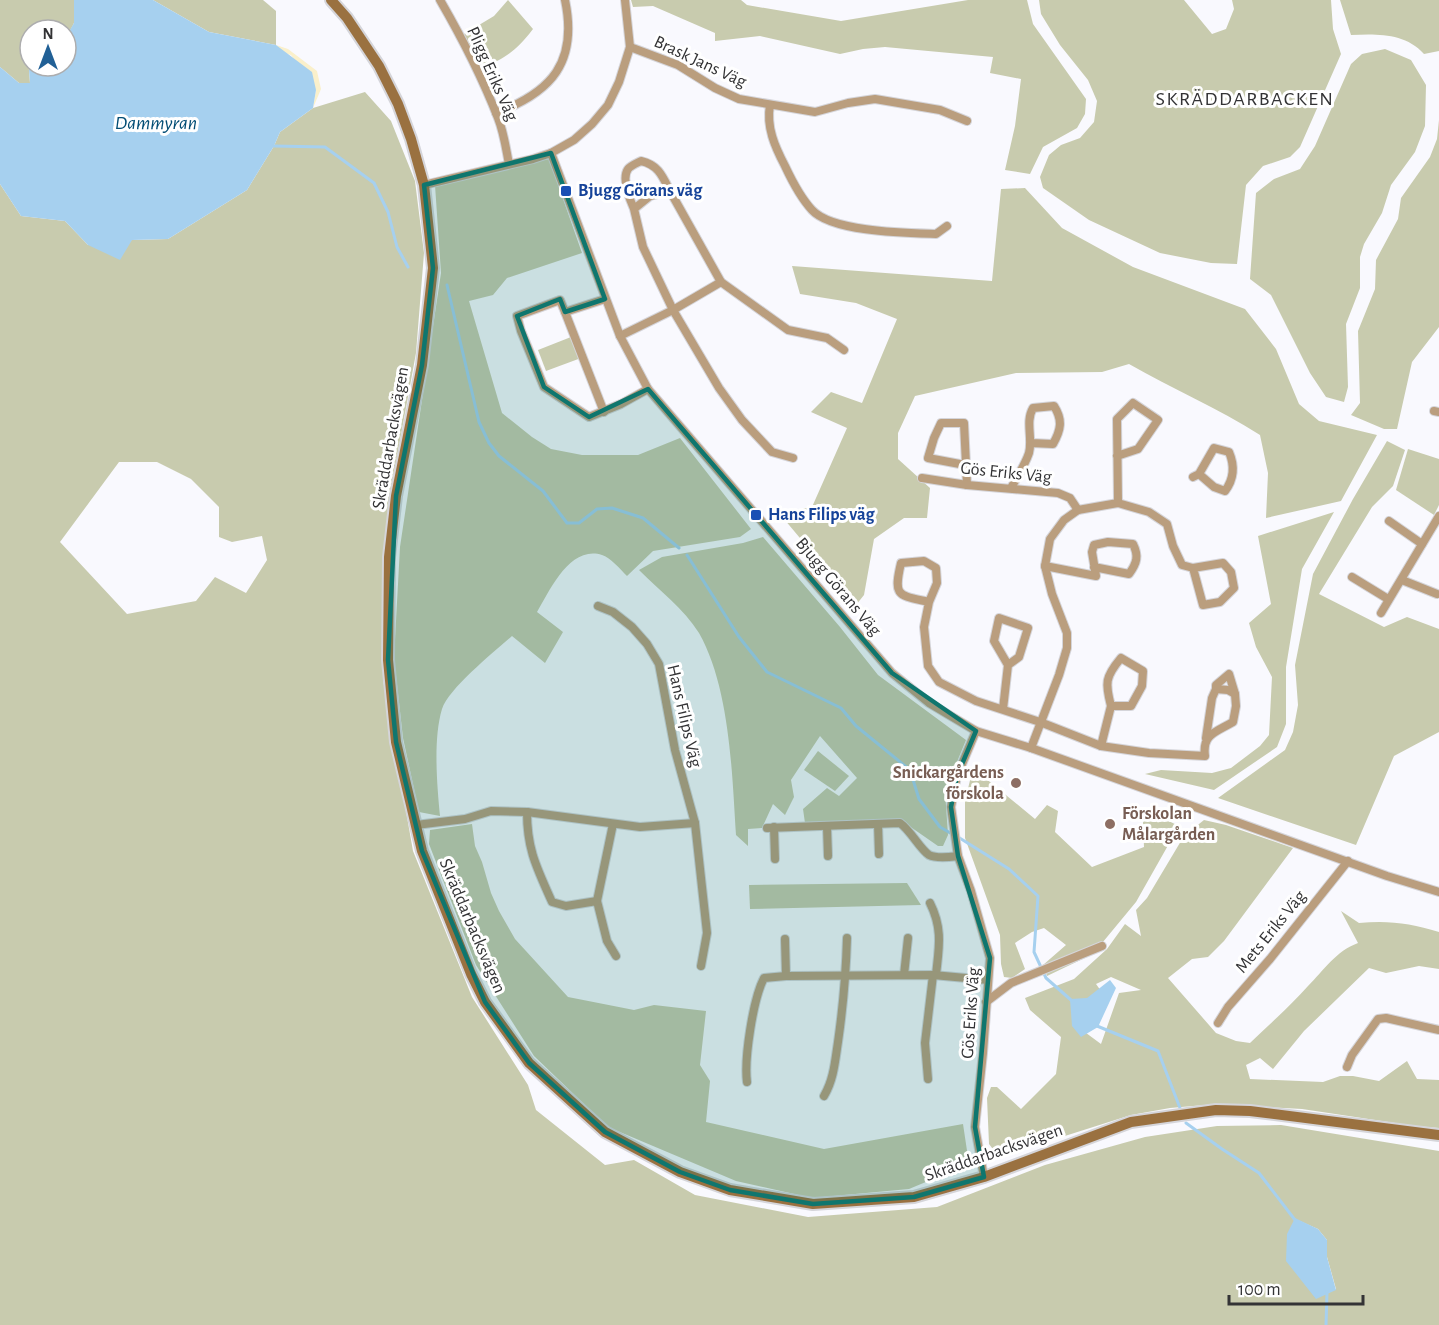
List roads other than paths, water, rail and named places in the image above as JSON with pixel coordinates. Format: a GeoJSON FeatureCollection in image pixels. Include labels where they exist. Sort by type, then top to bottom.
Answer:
{"type":"FeatureCollection","features":[{"type":"Feature","properties":{"kind":"street","name":"Skräddarbacksvägen"},"geometry":{"type":"LineString","coordinates":[[331,0],[347,18],[379,66],[404,121],[424,184],[433,268],[422,365],[396,496],[390,557],[388,660],[396,742],[422,851],[471,974],[485,1002],[529,1063],[605,1132],[680,1172],[729,1190],[813,1204],[914,1197],[984,1177],[1131,1122],[1216,1110],[1260,1113],[1439,1135]]}},
{"type":"Feature","properties":{"kind":"street","name":"Pligg Eriks Väg"},"geometry":{"type":"LineString","coordinates":[[440,0],[481,75],[495,112],[509,164]]}},
{"type":"Feature","properties":{"kind":"street"},"geometry":{"type":"LineString","coordinates":[[495,112],[519,103],[544,86],[557,71],[569,40],[565,0]]}},
{"type":"Feature","properties":{"kind":"street"},"geometry":{"type":"LineString","coordinates":[[424,184],[551,153],[574,140],[592,124],[608,105],[619,82],[630,47],[625,0]]}},
{"type":"Feature","properties":{"kind":"street","name":"Brask Jans Väg"},"geometry":{"type":"LineString","coordinates":[[630,47],[678,65],[715,88],[739,99],[815,112],[848,103],[875,99],[939,110],[967,121]]}},
{"type":"Feature","properties":{"kind":"street"},"geometry":{"type":"LineString","coordinates":[[770,105],[768,115],[774,145],[793,182],[813,212],[845,227],[854,228],[936,234],[947,226]]}},
{"type":"Feature","properties":{"kind":"street","name":"Bjugg Görans Väg"},"geometry":{"type":"LineString","coordinates":[[551,153],[620,336],[648,389],[892,673],[929,703],[976,731]]}},
{"type":"Feature","properties":{"kind":"street"},"geometry":{"type":"LineString","coordinates":[[793,458],[772,452],[742,420],[719,388],[674,310],[643,247],[625,177],[628,168],[641,161],[652,164],[664,178],[721,282],[788,330],[827,338],[843,350]]}},
{"type":"Feature","properties":{"kind":"street"},"geometry":{"type":"LineString","coordinates":[[634,209],[650,196],[670,191]]}},
{"type":"Feature","properties":{"kind":"street"},"geometry":{"type":"LineString","coordinates":[[620,336],[674,310],[721,282]]}},
{"type":"Feature","properties":{"kind":"street"},"geometry":{"type":"LineString","coordinates":[[565,312],[605,299]]}},
{"type":"Feature","properties":{"kind":"street"},"geometry":{"type":"LineString","coordinates":[[604,412],[560,300],[517,316],[544,387],[589,417],[604,412],[648,389]]}},
{"type":"Feature","properties":{"kind":"street"},"geometry":{"type":"LineString","coordinates":[[1117,456],[1138,449],[1158,420],[1133,403],[1117,419],[1117,456],[1118,503]]}},
{"type":"Feature","properties":{"kind":"street","name":"Gös Eriks Väg"},"geometry":{"type":"LineString","coordinates":[[1011,488],[1029,454],[1031,443],[1029,414],[1033,408],[1054,406],[1060,415],[1060,432],[1053,444],[1031,443]]}},
{"type":"Feature","properties":{"kind":"street","name":"Gös Eriks Väg"},"geometry":{"type":"LineString","coordinates":[[965,465],[928,458],[934,438],[942,423],[964,423],[967,485]]}},
{"type":"Feature","properties":{"kind":"street"},"geometry":{"type":"LineString","coordinates":[[1214,448],[1229,452],[1232,460],[1232,482],[1225,491],[1214,487],[1196,475],[1214,448]]}},
{"type":"Feature","properties":{"kind":"street","name":"Gös Eriks Väg"},"geometry":{"type":"LineString","coordinates":[[922,478],[1058,494],[1070,498],[1078,510]]}},
{"type":"Feature","properties":{"kind":"street"},"geometry":{"type":"LineString","coordinates":[[1031,748],[1067,648],[1068,633],[1052,594],[1045,566],[1050,539],[1064,520],[1078,510],[1118,503],[1149,512],[1167,524],[1173,546],[1182,564],[1193,568],[1223,563],[1231,572],[1234,588],[1220,602],[1203,605],[1193,568]]}},
{"type":"Feature","properties":{"kind":"street"},"geometry":{"type":"LineString","coordinates":[[1381,613],[1439,516]]}},
{"type":"Feature","properties":{"kind":"street"},"geometry":{"type":"LineString","coordinates":[[1389,521],[1422,544]]}},
{"type":"Feature","properties":{"kind":"street"},"geometry":{"type":"LineString","coordinates":[[1045,566],[1096,576],[1094,567],[1092,552],[1094,545],[1108,542],[1132,544],[1137,552],[1136,565],[1129,574],[1094,567]]}},
{"type":"Feature","properties":{"kind":"street"},"geometry":{"type":"LineString","coordinates":[[929,602],[903,596],[897,589],[901,564],[924,561],[936,568],[938,583],[929,602],[924,627],[928,666],[939,682],[976,701],[1040,722],[1101,746],[1149,753],[1205,756],[1203,746],[1212,698],[1216,685],[1229,674],[1236,706],[1233,722],[1206,738]]}},
{"type":"Feature","properties":{"kind":"street"},"geometry":{"type":"LineString","coordinates":[[1352,577],[1388,599]]}},
{"type":"Feature","properties":{"kind":"street"},"geometry":{"type":"LineString","coordinates":[[1402,580],[1437,594]]}},
{"type":"Feature","properties":{"kind":"street","name":"Hans Filips Väg"},"geometry":{"type":"LineString","coordinates":[[598,606],[613,612],[632,627],[647,644],[659,664],[675,750],[695,823],[707,933],[701,966]]}},
{"type":"Feature","properties":{"kind":"street"},"geometry":{"type":"LineString","coordinates":[[1003,709],[1008,665],[994,641],[999,618],[1028,628],[1018,657],[1008,665]]}},
{"type":"Feature","properties":{"kind":"street"},"geometry":{"type":"LineString","coordinates":[[1101,746],[1111,706],[1106,684],[1110,671],[1121,658],[1143,671],[1142,686],[1131,705],[1111,706]]}},
{"type":"Feature","properties":{"kind":"street"},"geometry":{"type":"LineString","coordinates":[[1216,689],[1228,690],[1234,694]]}},
{"type":"Feature","properties":{"kind":"street"},"geometry":{"type":"LineString","coordinates":[[976,731],[1031,748],[1439,892]]}},
{"type":"Feature","properties":{"kind":"street","name":"Gös Eriks Väg"},"geometry":{"type":"LineString","coordinates":[[976,731],[957,776],[951,807],[958,856],[990,958],[975,1127],[984,1177]]}},
{"type":"Feature","properties":{"kind":"street"},"geometry":{"type":"LineString","coordinates":[[416,825],[465,819],[491,811],[527,812],[640,826],[695,823]]}},
{"type":"Feature","properties":{"kind":"street"},"geometry":{"type":"LineString","coordinates":[[527,812],[530,851],[552,902],[566,906],[597,901]]}},
{"type":"Feature","properties":{"kind":"street"},"geometry":{"type":"LineString","coordinates":[[775,859],[771,827],[900,823],[930,855],[943,858],[958,856]]}},
{"type":"Feature","properties":{"kind":"street"},"geometry":{"type":"LineString","coordinates":[[614,824],[597,901],[607,941],[616,956]]}},
{"type":"Feature","properties":{"kind":"street"},"geometry":{"type":"LineString","coordinates":[[878,824],[879,854]]}},
{"type":"Feature","properties":{"kind":"street"},"geometry":{"type":"LineString","coordinates":[[827,826],[828,856]]}},
{"type":"Feature","properties":{"kind":"street","name":"Mets Eriks Väg"},"geometry":{"type":"LineString","coordinates":[[1218,1023],[1228,1007],[1270,959],[1348,861]]}},
{"type":"Feature","properties":{"kind":"street"},"geometry":{"type":"LineString","coordinates":[[928,1079],[926,1043],[941,937],[930,903]]}},
{"type":"Feature","properties":{"kind":"street"},"geometry":{"type":"LineString","coordinates":[[824,1096],[832,1083],[846,975],[846,938]]}},
{"type":"Feature","properties":{"kind":"street"},"geometry":{"type":"LineString","coordinates":[[904,975],[908,938]]}},
{"type":"Feature","properties":{"kind":"street"},"geometry":{"type":"LineString","coordinates":[[785,939],[786,976]]}},
{"type":"Feature","properties":{"kind":"street"},"geometry":{"type":"LineString","coordinates":[[986,1002],[1011,983],[1102,946]]}},
{"type":"Feature","properties":{"kind":"street"},"geometry":{"type":"LineString","coordinates":[[747,1082],[746,1070],[759,987],[764,978],[934,975],[988,980]]}},
{"type":"Feature","properties":{"kind":"street"},"geometry":{"type":"LineString","coordinates":[[1347,1067],[1352,1054],[1378,1019],[1386,1018],[1439,1030]]}},
{"type":"Feature","properties":{"kind":"water","name":"Dammyran"},"geometry":{"type":"Polygon","coordinates":[[[74,0],[153,0],[209,32],[276,45],[312,72],[316,90],[313,108],[280,132],[247,190],[168,239],[132,240],[120,260],[88,245],[65,221],[21,216],[0,184],[0,67],[19,83],[30,83],[30,78],[78,78],[78,18],[74,18],[74,0]]]}},
{"type":"Feature","properties":{"kind":"water"},"geometry":{"type":"Polygon","coordinates":[[[1110,980],[1116,988],[1098,1027],[1081,1037],[1072,1026],[1070,999],[1087,998],[1110,980]]]}},
{"type":"Feature","properties":{"kind":"water"},"geometry":{"type":"Polygon","coordinates":[[[1295,1218],[1318,1229],[1327,1240],[1327,1257],[1336,1290],[1316,1299],[1286,1261],[1287,1234],[1295,1218]]]}},
{"type":"Feature","properties":{"kind":"waterway"},"geometry":{"type":"LineString","coordinates":[[274,146],[325,147],[374,183],[388,212],[397,247],[408,267]]}},
{"type":"Feature","properties":{"kind":"waterway"},"geometry":{"type":"LineString","coordinates":[[447,285],[479,422],[489,443],[499,456],[543,491],[567,523],[579,523],[597,509],[612,508],[643,518],[679,548]]}},
{"type":"Feature","properties":{"kind":"waterway"},"geometry":{"type":"LineString","coordinates":[[687,555],[739,637],[767,672],[841,708],[856,726],[910,770],[919,799],[940,827],[952,834]]}},
{"type":"Feature","properties":{"kind":"waterway"},"geometry":{"type":"LineString","coordinates":[[958,837],[1009,869],[1038,896],[1034,952],[1046,978],[1071,1000]]}},
{"type":"Feature","properties":{"kind":"waterway"},"geometry":{"type":"LineString","coordinates":[[1097,1026],[1158,1051],[1180,1108]]}},
{"type":"Feature","properties":{"kind":"waterway"},"geometry":{"type":"LineString","coordinates":[[1186,1123],[1259,1173],[1295,1220]]}},
{"type":"Feature","properties":{"kind":"waterway"},"geometry":{"type":"LineString","coordinates":[[1326,1325],[1327,1292]]}},
{"type":"Feature","properties":{"kind":"place","name":"Bjugg Görans väg"},"geometry":{"type":"Point","coordinates":[566,191]}},
{"type":"Feature","properties":{"kind":"place","name":"Hans Filips väg"},"geometry":{"type":"Point","coordinates":[756,515]}},
{"type":"Feature","properties":{"kind":"place","name":"Snickargårdens förskola"},"geometry":{"type":"Point","coordinates":[1016,783]}},
{"type":"Feature","properties":{"kind":"place","name":"Förskolan Målargården"},"geometry":{"type":"Point","coordinates":[1110,824]}},
{"type":"Feature","properties":{"kind":"district","name":"SKRÄDDARBACKEN"},"geometry":{"type":"Point","coordinates":[1245,99]}}]}
